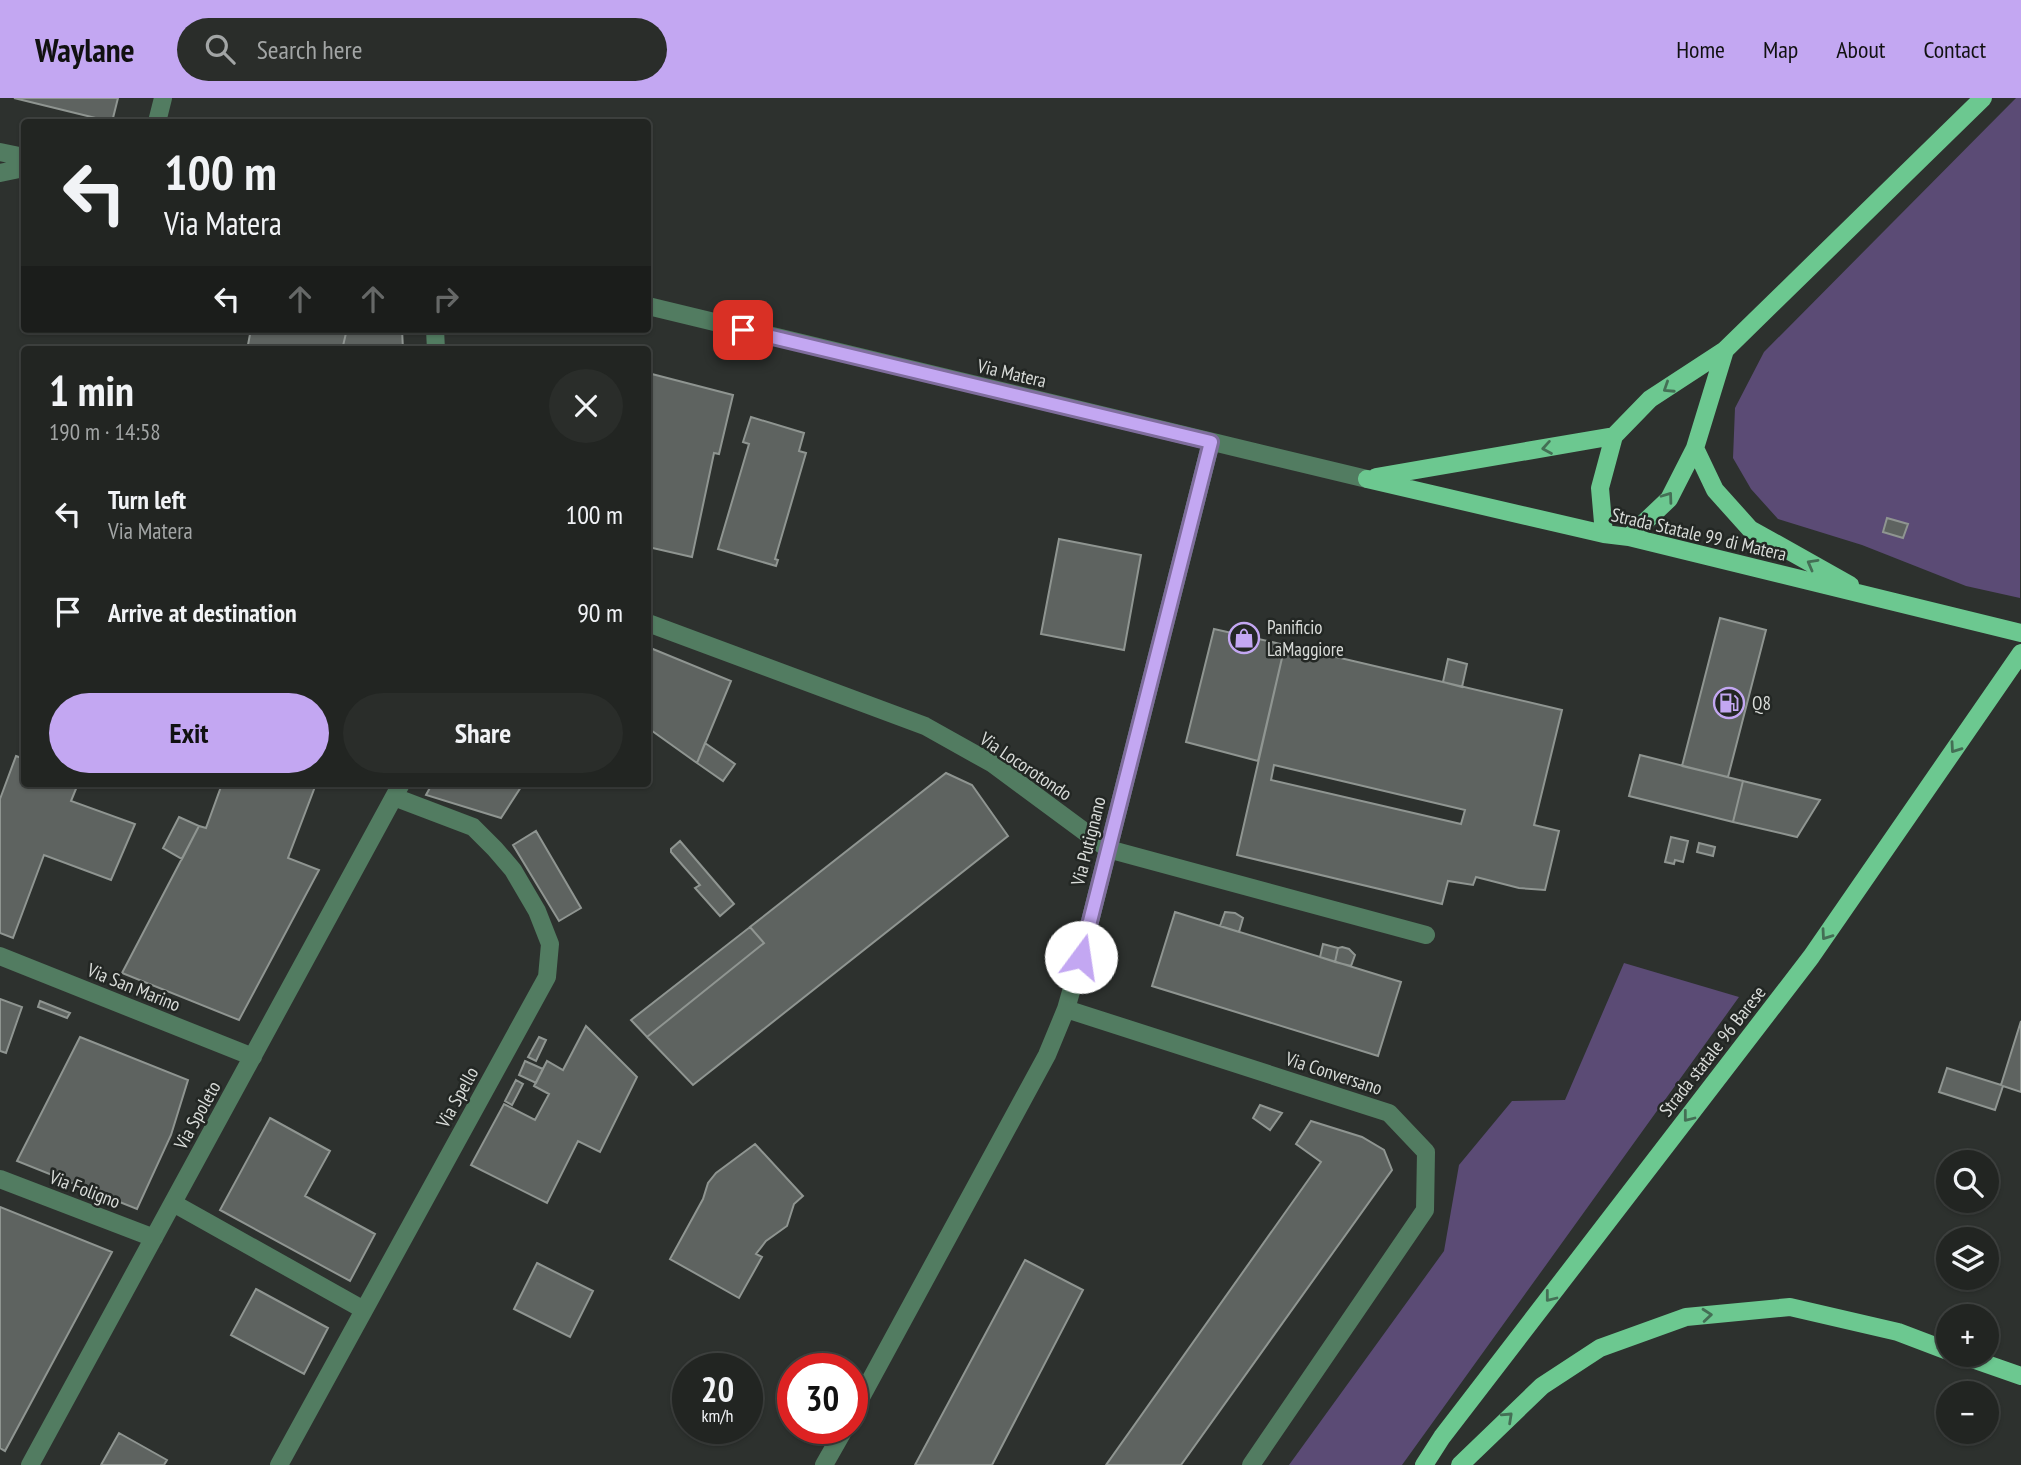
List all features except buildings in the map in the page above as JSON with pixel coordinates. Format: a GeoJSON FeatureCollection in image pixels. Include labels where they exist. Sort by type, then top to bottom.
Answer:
{"type":"FeatureCollection","features":[{"type":"Feature","properties":{"kind":"main road"},"geometry":{"type":"LineString","coordinates":[[1604,534],[1600,488],[1614,436],[1650,399],[1725,350],[1983,98]]}},
{"type":"Feature","properties":{"kind":"main road"},"geometry":{"type":"LineString","coordinates":[[1629,537],[1669,499],[1695,448],[1725,350]]}},
{"type":"Feature","properties":{"kind":"main road"},"geometry":{"type":"LineString","coordinates":[[1367,479],[1614,436]]}},
{"type":"Feature","properties":{"kind":"main road"},"geometry":{"type":"LineString","coordinates":[[1695,448],[1715,490],[1750,529],[1871,597]]}},
{"type":"Feature","properties":{"kind":"main road","name":"Strada Statale 99 di Matera"},"geometry":{"type":"LineString","coordinates":[[1367,479],[1604,534],[1629,537],[2021,633]]}},
{"type":"Feature","properties":{"kind":"main road","name":"Strada statale 96 Barese"},"geometry":{"type":"LineString","coordinates":[[1424,1465],[1442,1437],[1811,957],[2021,653]]}},
{"type":"Feature","properties":{"kind":"main road"},"geometry":{"type":"LineString","coordinates":[[1460,1465],[1542,1386],[1600,1348],[1686,1317],[1790,1307],[1898,1332],[1936,1346]]}},
{"type":"Feature","properties":{"kind":"main road"},"geometry":{"type":"LineString","coordinates":[[1995,1367],[2021,1376]]}},
{"type":"Feature","properties":{"kind":"street"},"geometry":{"type":"LineString","coordinates":[[158,119],[163,98]]}},
{"type":"Feature","properties":{"kind":"street"},"geometry":{"type":"LineString","coordinates":[[0,152],[21,156]]}},
{"type":"Feature","properties":{"kind":"street"},"geometry":{"type":"LineString","coordinates":[[0,173],[21,169]]}},
{"type":"Feature","properties":{"kind":"street","name":"Via Matera"},"geometry":{"type":"LineString","coordinates":[[651,307],[1367,479]]}},
{"type":"Feature","properties":{"kind":"street","name":"Via Putignano"},"geometry":{"type":"LineString","coordinates":[[868,1385],[1047,1055],[1066,1009],[1211,442]]}},
{"type":"Feature","properties":{"kind":"street","name":"Via Locorotondo"},"geometry":{"type":"LineString","coordinates":[[651,624],[925,726],[993,764],[1108,849],[1426,935]]}},
{"type":"Feature","properties":{"kind":"street","name":"Via Spoleto"},"geometry":{"type":"LineString","coordinates":[[30,1465],[397,791]]}},
{"type":"Feature","properties":{"kind":"street","name":"Via Spello"},"geometry":{"type":"LineString","coordinates":[[279,1465],[547,977],[550,944],[537,911],[513,870],[473,827],[397,791]]}},
{"type":"Feature","properties":{"kind":"street","name":"Via San Marino"},"geometry":{"type":"LineString","coordinates":[[0,956],[253,1057]]}},
{"type":"Feature","properties":{"kind":"street","name":"Via Conversano"},"geometry":{"type":"LineString","coordinates":[[1066,1009],[1389,1113],[1426,1152],[1425,1210],[1251,1465]]}},
{"type":"Feature","properties":{"kind":"street","name":"Via Foligno"},"geometry":{"type":"LineString","coordinates":[[0,1179],[154,1238]]}},
{"type":"Feature","properties":{"kind":"street"},"geometry":{"type":"LineString","coordinates":[[173,1203],[364,1310]]}},
{"type":"Feature","properties":{"kind":"street"},"geometry":{"type":"LineString","coordinates":[[824,1465],[836,1444]]}},
{"type":"Feature","properties":{"kind":"shaded area"},"geometry":{"type":"Polygon","coordinates":[[[2016,98],[2021,98],[2020,598],[1966,586],[1862,545],[1778,519],[1751,489],[1733,458],[1735,408],[1764,352],[2016,98]]]}},
{"type":"Feature","properties":{"kind":"shaded area"},"geometry":{"type":"Polygon","coordinates":[[[1624,963],[1739,997],[1402,1465],[1289,1465],[1444,1251],[1459,1165],[1512,1101],[1565,1100],[1624,963]]]}},
{"type":"Feature","properties":{"kind":"place","name":"Panificio LaMaggiore"},"geometry":{"type":"Point","coordinates":[1244,638]}},
{"type":"Feature","properties":{"kind":"place","name":"Q8"},"geometry":{"type":"Point","coordinates":[1729,703]}},
{"type":"Feature","properties":{"kind":"route"},"geometry":{"type":"LineString","coordinates":[[743,330],[1211,442],[1081,957]]}}]}
